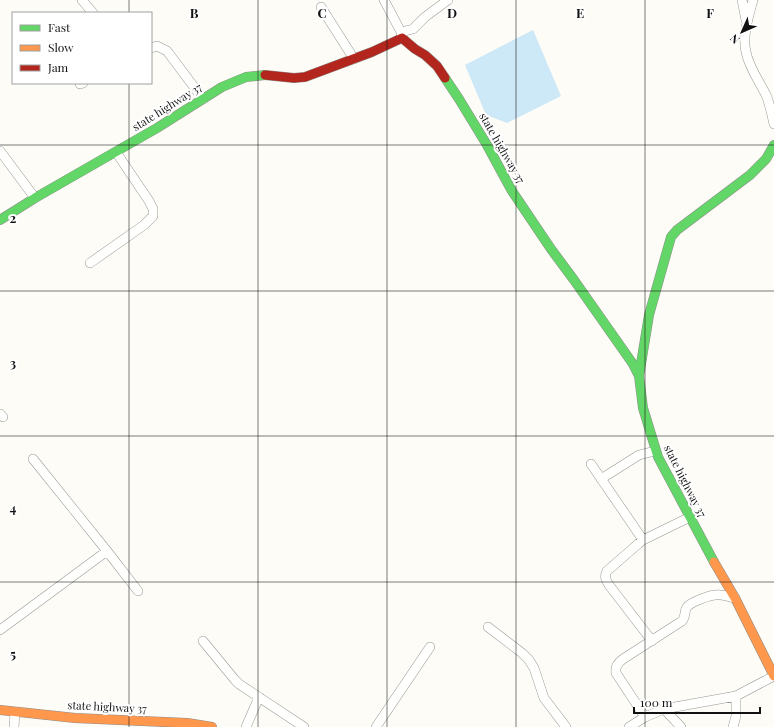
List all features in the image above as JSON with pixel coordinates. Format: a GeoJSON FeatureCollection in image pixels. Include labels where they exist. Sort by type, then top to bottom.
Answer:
{"type":"FeatureCollection","features":[{"type":"Feature","properties":{"kind":"street"},"geometry":{"type":"LineString","coordinates":[[82,0],[92,12]]}},
{"type":"Feature","properties":{"kind":"street"},"geometry":{"type":"LineString","coordinates":[[384,0],[402,35],[413,29],[425,17],[448,0]]}},
{"type":"Feature","properties":{"kind":"street"},"geometry":{"type":"LineString","coordinates":[[742,0],[747,23]]}},
{"type":"Feature","properties":{"kind":"street"},"geometry":{"type":"LineString","coordinates":[[753,0],[747,23],[745,51],[767,98],[774,124]]}},
{"type":"Feature","properties":{"kind":"street"},"geometry":{"type":"LineString","coordinates":[[321,8],[354,59]]}},
{"type":"Feature","properties":{"kind":"street","name":"state highway 37"},"geometry":{"type":"LineString","coordinates":[[0,220],[35,198],[157,128],[222,87],[246,77],[263,75],[294,78],[305,77],[372,52],[402,35],[415,49],[425,55],[437,66],[487,145],[512,191],[604,325],[633,364],[639,376],[644,408],[658,457],[708,552],[735,598],[774,676],[736,696],[664,709],[644,717],[629,727]]}},
{"type":"Feature","properties":{"kind":"street"},"geometry":{"type":"LineString","coordinates":[[152,48],[157,46],[167,51],[203,99]]}},
{"type":"Feature","properties":{"kind":"street"},"geometry":{"type":"LineString","coordinates":[[639,376],[649,315],[671,237],[677,230],[750,175],[766,159],[774,145]]}},
{"type":"Feature","properties":{"kind":"street"},"geometry":{"type":"LineString","coordinates":[[0,151],[35,198]]}},
{"type":"Feature","properties":{"kind":"street"},"geometry":{"type":"LineString","coordinates":[[90,262],[144,225],[153,216],[153,208],[149,201],[116,152]]}},
{"type":"Feature","properties":{"kind":"street"},"geometry":{"type":"LineString","coordinates":[[601,479],[639,455],[656,451]]}},
{"type":"Feature","properties":{"kind":"street"},"geometry":{"type":"LineString","coordinates":[[33,459],[138,591]]}},
{"type":"Feature","properties":{"kind":"street"},"geometry":{"type":"LineString","coordinates":[[591,464],[643,540]]}},
{"type":"Feature","properties":{"kind":"street"},"geometry":{"type":"LineString","coordinates":[[652,641],[605,579],[605,574],[643,540],[690,517]]}},
{"type":"Feature","properties":{"kind":"street"},"geometry":{"type":"LineString","coordinates":[[0,630],[107,551]]}},
{"type":"Feature","properties":{"kind":"street"},"geometry":{"type":"LineString","coordinates":[[644,717],[616,673],[615,668],[618,664],[622,659],[682,621],[685,616],[685,611],[691,604],[715,595],[735,598]]}},
{"type":"Feature","properties":{"kind":"street"},"geometry":{"type":"LineString","coordinates":[[488,627],[529,660],[534,668],[544,698],[566,727]]}},
{"type":"Feature","properties":{"kind":"street"},"geometry":{"type":"LineString","coordinates":[[203,641],[234,680],[304,727]]}},
{"type":"Feature","properties":{"kind":"street"},"geometry":{"type":"LineString","coordinates":[[376,727],[430,647]]}},
{"type":"Feature","properties":{"kind":"street"},"geometry":{"type":"LineString","coordinates":[[733,727],[736,716],[736,696]]}},
{"type":"Feature","properties":{"kind":"street"},"geometry":{"type":"LineString","coordinates":[[246,727],[259,697]]}},
{"type":"Feature","properties":{"kind":"street"},"geometry":{"type":"LineString","coordinates":[[664,709],[681,727]]}},
{"type":"Feature","properties":{"kind":"street","name":"state highway 37"},"geometry":{"type":"LineString","coordinates":[[0,710],[15,713],[75,718],[187,723],[212,727]]}},
{"type":"Feature","properties":{"kind":"street"},"geometry":{"type":"LineString","coordinates":[[14,727],[15,713]]}},
{"type":"Feature","properties":{"kind":"water"},"geometry":{"type":"Polygon","coordinates":[[[533,30],[561,96],[507,123],[486,115],[465,65],[533,30]]]}},
{"type":"Feature","properties":{"kind":"traffic: fast"},"geometry":{"type":"LineString","coordinates":[[0,220],[35,198],[157,128],[222,87],[246,77],[265,75]]}},
{"type":"Feature","properties":{"kind":"traffic: fast"},"geometry":{"type":"LineString","coordinates":[[445,78],[487,145],[512,191],[551,249],[633,364],[639,376],[643,408],[658,457],[714,562]]}},
{"type":"Feature","properties":{"kind":"traffic: fast"},"geometry":{"type":"LineString","coordinates":[[639,376],[649,315],[671,237],[677,230],[750,175],[766,159],[774,145]]}},
{"type":"Feature","properties":{"kind":"traffic: slow"},"geometry":{"type":"LineString","coordinates":[[714,562],[735,598],[774,676]]}},
{"type":"Feature","properties":{"kind":"traffic: slow"},"geometry":{"type":"LineString","coordinates":[[0,710],[75,718],[187,723],[212,727]]}},
{"type":"Feature","properties":{"kind":"traffic: jam"},"geometry":{"type":"LineString","coordinates":[[265,75],[294,78],[305,77],[372,52],[402,38],[437,66],[445,78]]}}]}
